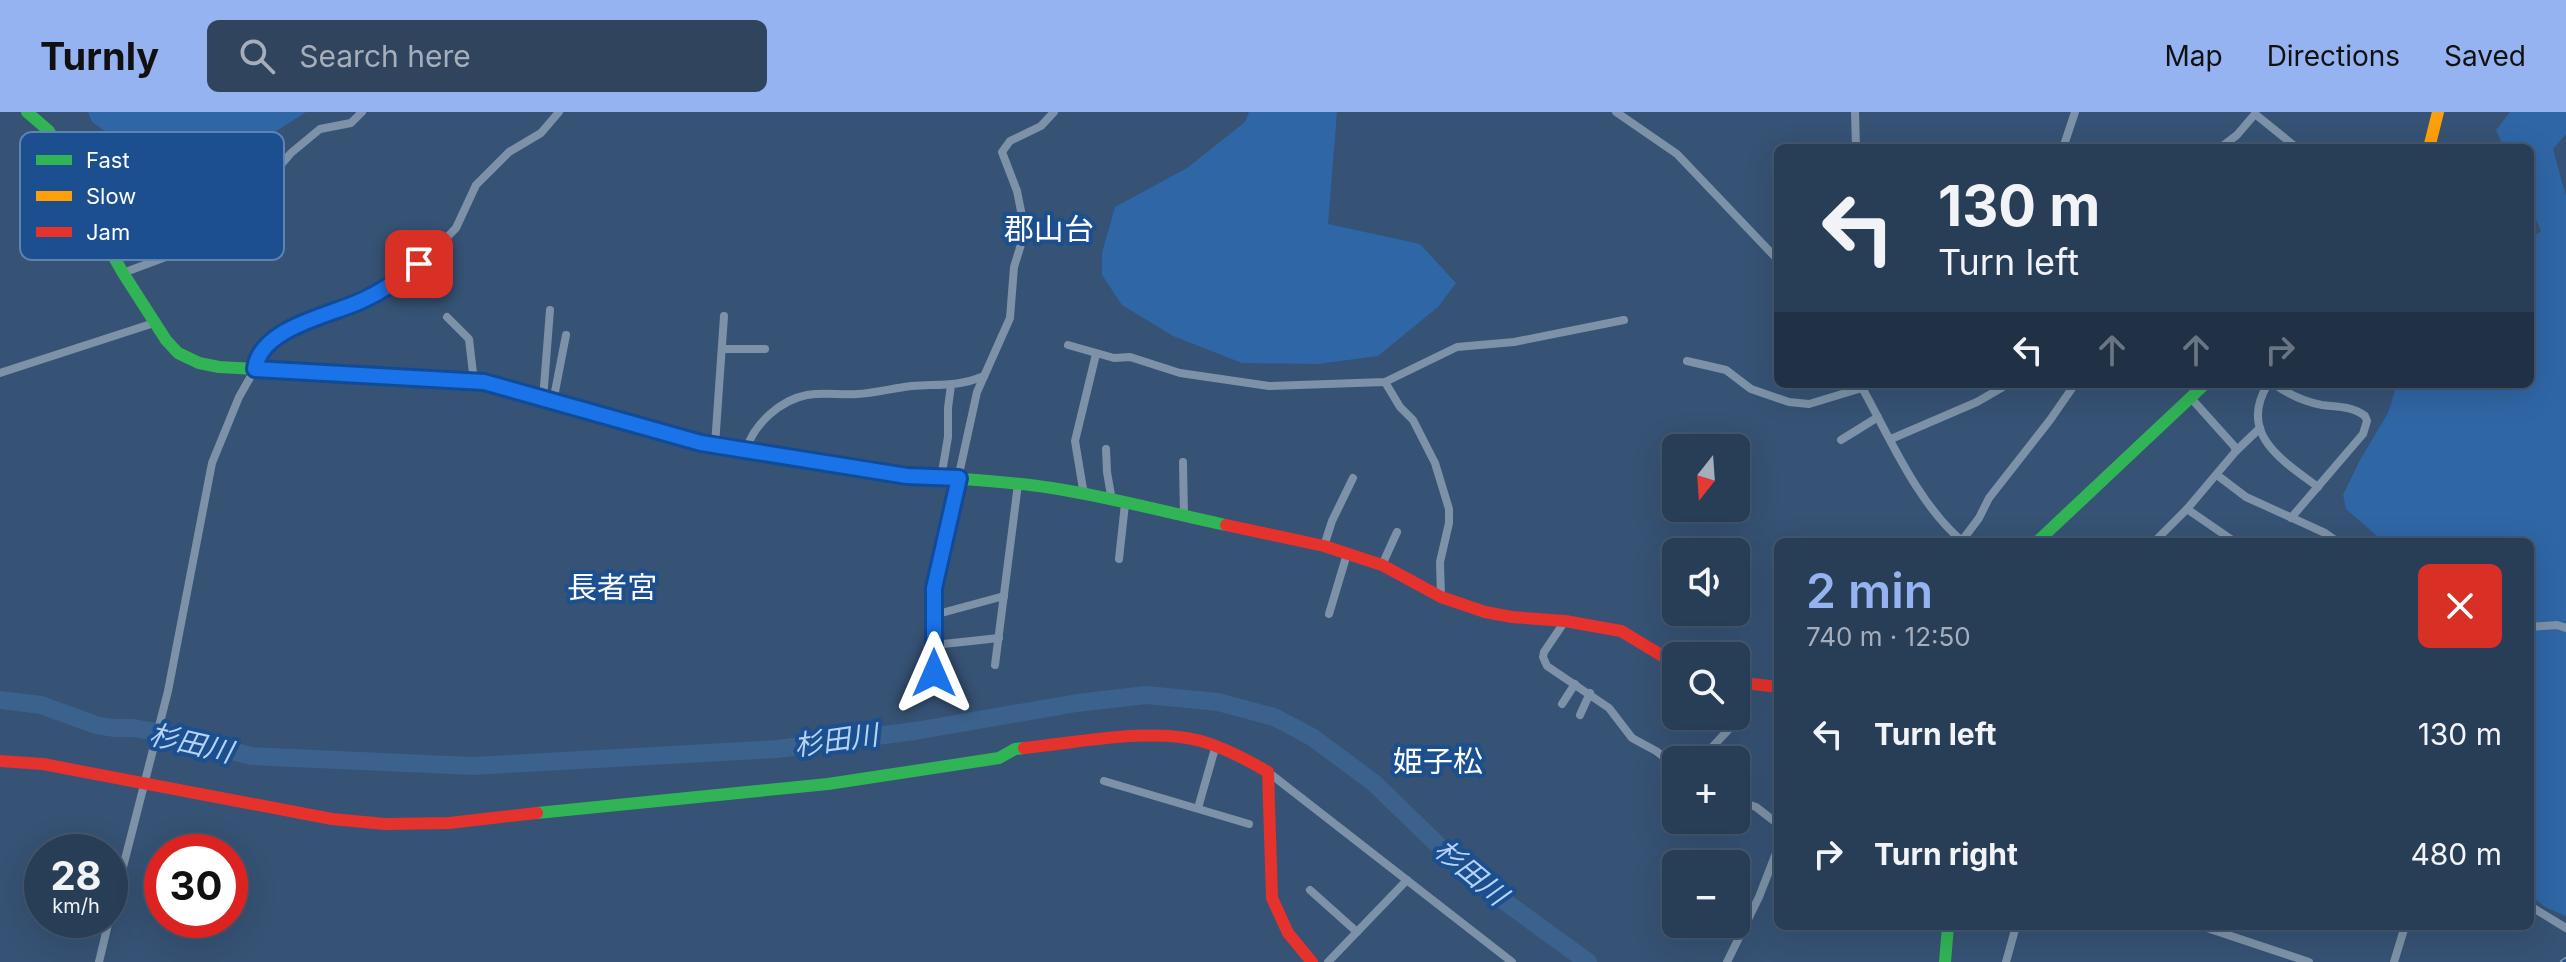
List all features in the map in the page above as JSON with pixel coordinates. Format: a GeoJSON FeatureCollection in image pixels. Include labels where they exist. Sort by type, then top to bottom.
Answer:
{"type":"FeatureCollection","features":[{"type":"Feature","properties":{"kind":"street"},"geometry":{"type":"LineString","coordinates":[[27,112],[49,132]]}},
{"type":"Feature","properties":{"kind":"street"},"geometry":{"type":"LineString","coordinates":[[284,161],[320,129],[351,123],[362,112]]}},
{"type":"Feature","properties":{"kind":"street"},"geometry":{"type":"LineString","coordinates":[[128,849],[168,691],[212,463],[239,397],[255,369],[256,358],[273,338],[362,301],[405,276],[456,228],[476,185],[509,152],[541,133],[559,112]]}},
{"type":"Feature","properties":{"kind":"street"},"geometry":{"type":"LineString","coordinates":[[934,673],[934,588],[977,392],[1010,318],[1014,267],[1023,238],[1017,191],[1002,152],[1010,141],[1041,126],[1054,112]]}},
{"type":"Feature","properties":{"kind":"street"},"geometry":{"type":"LineString","coordinates":[[1616,112],[1677,154],[1774,256]]}},
{"type":"Feature","properties":{"kind":"street"},"geometry":{"type":"LineString","coordinates":[[1855,112],[1856,144]]}},
{"type":"Feature","properties":{"kind":"street"},"geometry":{"type":"LineString","coordinates":[[2064,144],[2075,112]]}},
{"type":"Feature","properties":{"kind":"street"},"geometry":{"type":"LineString","coordinates":[[2430,144],[2438,112]]}},
{"type":"Feature","properties":{"kind":"street"},"geometry":{"type":"LineString","coordinates":[[2225,144],[2237,135],[2254,113],[2292,144]]}},
{"type":"Feature","properties":{"kind":"street"},"geometry":{"type":"LineString","coordinates":[[116,260],[154,323],[178,353],[199,363],[484,382],[715,445],[907,476],[1054,488],[1324,546],[1382,565],[1441,597],[1485,612],[1621,631],[1662,656]]}},
{"type":"Feature","properties":{"kind":"street"},"geometry":{"type":"LineString","coordinates":[[123,273],[158,260]]}},
{"type":"Feature","properties":{"kind":"street"},"geometry":{"type":"LineString","coordinates":[[548,400],[550,310]]}},
{"type":"Feature","properties":{"kind":"street"},"geometry":{"type":"LineString","coordinates":[[715,445],[724,316]]}},
{"type":"Feature","properties":{"kind":"street"},"geometry":{"type":"LineString","coordinates":[[447,317],[469,339],[474,382]]}},
{"type":"Feature","properties":{"kind":"street"},"geometry":{"type":"LineString","coordinates":[[1068,345],[1114,358],[1130,357],[1180,373],[1269,386],[1385,382],[1457,347],[1514,342],[1624,320]]}},
{"type":"Feature","properties":{"kind":"street"},"geometry":{"type":"LineString","coordinates":[[0,373],[154,323]]}},
{"type":"Feature","properties":{"kind":"street"},"geometry":{"type":"LineString","coordinates":[[548,400],[566,335]]}},
{"type":"Feature","properties":{"kind":"street"},"geometry":{"type":"LineString","coordinates":[[722,349],[765,349]]}},
{"type":"Feature","properties":{"kind":"street"},"geometry":{"type":"LineString","coordinates":[[1084,495],[1075,441],[1096,354]]}},
{"type":"Feature","properties":{"kind":"street"},"geometry":{"type":"LineString","coordinates":[[1687,361],[1726,370],[1751,389],[1789,402],[1809,404],[1855,388]]}},
{"type":"Feature","properties":{"kind":"street"},"geometry":{"type":"LineString","coordinates":[[746,450],[751,434],[771,413],[791,400],[806,395],[858,394],[914,386],[965,384],[985,376]]}},
{"type":"Feature","properties":{"kind":"street"},"geometry":{"type":"LineString","coordinates":[[1385,382],[1400,407],[1413,420],[1430,452],[1449,509],[1440,562],[1441,597]]}},
{"type":"Feature","properties":{"kind":"street"},"geometry":{"type":"LineString","coordinates":[[941,478],[948,437],[951,385]]}},
{"type":"Feature","properties":{"kind":"street"},"geometry":{"type":"LineString","coordinates":[[1862,388],[1926,502],[1957,538]]}},
{"type":"Feature","properties":{"kind":"street"},"geometry":{"type":"LineString","coordinates":[[1891,439],[1977,402],[2001,388]]}},
{"type":"Feature","properties":{"kind":"street"},"geometry":{"type":"LineString","coordinates":[[1965,538],[1989,498],[2072,388]]}},
{"type":"Feature","properties":{"kind":"street"},"geometry":{"type":"LineString","coordinates":[[2041,538],[2200,388]]}},
{"type":"Feature","properties":{"kind":"street"},"geometry":{"type":"LineString","coordinates":[[2266,388],[2257,408],[2260,428],[2269,448],[2318,487]]}},
{"type":"Feature","properties":{"kind":"street"},"geometry":{"type":"LineString","coordinates":[[2281,388],[2319,405],[2351,408],[2365,416],[2367,421],[2363,434],[2291,518]]}},
{"type":"Feature","properties":{"kind":"street"},"geometry":{"type":"LineString","coordinates":[[2190,397],[2236,451]]}},
{"type":"Feature","properties":{"kind":"street"},"geometry":{"type":"LineString","coordinates":[[1841,440],[1878,417]]}},
{"type":"Feature","properties":{"kind":"street"},"geometry":{"type":"LineString","coordinates":[[2158,538],[2260,428]]}},
{"type":"Feature","properties":{"kind":"street"},"geometry":{"type":"LineString","coordinates":[[1106,449],[1112,501]]}},
{"type":"Feature","properties":{"kind":"street"},"geometry":{"type":"LineString","coordinates":[[1183,462],[1184,518]]}},
{"type":"Feature","properties":{"kind":"street"},"geometry":{"type":"LineString","coordinates":[[2217,475],[2246,497],[2330,538]]}},
{"type":"Feature","properties":{"kind":"street"},"geometry":{"type":"LineString","coordinates":[[1324,546],[1332,521],[1353,478]]}},
{"type":"Feature","properties":{"kind":"street"},"geometry":{"type":"LineString","coordinates":[[995,665],[1018,484]]}},
{"type":"Feature","properties":{"kind":"street"},"geometry":{"type":"LineString","coordinates":[[1119,559],[1125,504]]}},
{"type":"Feature","properties":{"kind":"street"},"geometry":{"type":"LineString","coordinates":[[2187,509],[2229,538]]}},
{"type":"Feature","properties":{"kind":"street"},"geometry":{"type":"LineString","coordinates":[[1382,565],[1397,532]]}},
{"type":"Feature","properties":{"kind":"street"},"geometry":{"type":"LineString","coordinates":[[1329,614],[1347,554]]}},
{"type":"Feature","properties":{"kind":"street"},"geometry":{"type":"LineString","coordinates":[[934,615],[1004,596]]}},
{"type":"Feature","properties":{"kind":"street"},"geometry":{"type":"LineString","coordinates":[[1565,621],[1543,657],[1547,666],[1590,693],[1609,708],[1632,738],[1662,756]]}},
{"type":"Feature","properties":{"kind":"street"},"geometry":{"type":"LineString","coordinates":[[2534,627],[2557,625],[2566,628]]}},
{"type":"Feature","properties":{"kind":"street"},"geometry":{"type":"LineString","coordinates":[[934,645],[999,638]]}},
{"type":"Feature","properties":{"kind":"street"},"geometry":{"type":"LineString","coordinates":[[1562,704],[1575,684]]}},
{"type":"Feature","properties":{"kind":"street"},"geometry":{"type":"LineString","coordinates":[[1750,684],[1774,687]]}},
{"type":"Feature","properties":{"kind":"street"},"geometry":{"type":"LineString","coordinates":[[1580,715],[1590,693]]}},
{"type":"Feature","properties":{"kind":"street"},"geometry":{"type":"LineString","coordinates":[[1713,746],[1728,730]]}},
{"type":"Feature","properties":{"kind":"street"},"geometry":{"type":"LineString","coordinates":[[0,761],[146,779],[332,819],[385,824],[449,823],[828,784],[999,758],[1015,749],[1104,738],[1147,735],[1178,737],[1216,745],[1268,772],[1512,962]]}},
{"type":"Feature","properties":{"kind":"street"},"geometry":{"type":"LineString","coordinates":[[1198,808],[1216,745]]}},
{"type":"Feature","properties":{"kind":"street"},"geometry":{"type":"LineString","coordinates":[[1268,772],[1275,911],[1293,941],[1312,962]]}},
{"type":"Feature","properties":{"kind":"street"},"geometry":{"type":"LineString","coordinates":[[1104,781],[1249,824]]}},
{"type":"Feature","properties":{"kind":"street"},"geometry":{"type":"LineString","coordinates":[[1750,805],[1774,821]]}},
{"type":"Feature","properties":{"kind":"street"},"geometry":{"type":"LineString","coordinates":[[1727,962],[1774,858]]}},
{"type":"Feature","properties":{"kind":"street"},"geometry":{"type":"LineString","coordinates":[[1328,962],[1407,880]]}},
{"type":"Feature","properties":{"kind":"street"},"geometry":{"type":"LineString","coordinates":[[1310,890],[1357,932]]}},
{"type":"Feature","properties":{"kind":"street"},"geometry":{"type":"LineString","coordinates":[[2534,908],[2566,928]]}},
{"type":"Feature","properties":{"kind":"street"},"geometry":{"type":"LineString","coordinates":[[1945,962],[1948,930]]}},
{"type":"Feature","properties":{"kind":"street"},"geometry":{"type":"LineString","coordinates":[[2006,962],[2015,930]]}},
{"type":"Feature","properties":{"kind":"street"},"geometry":{"type":"LineString","coordinates":[[2213,930],[2309,962]]}},
{"type":"Feature","properties":{"kind":"street"},"geometry":{"type":"LineString","coordinates":[[2394,962],[2404,930]]}},
{"type":"Feature","properties":{"kind":"street"},"geometry":{"type":"LineString","coordinates":[[99,962],[105,938]]}},
{"type":"Feature","properties":{"kind":"shaded area"},"geometry":{"type":"Polygon","coordinates":[[[88,112],[306,112],[275,132],[106,132],[92,122],[88,112]]]}},
{"type":"Feature","properties":{"kind":"shaded area"},"geometry":{"type":"Polygon","coordinates":[[[1249,112],[1337,112],[1328,224],[1420,244],[1456,283],[1438,307],[1378,356],[1318,364],[1242,363],[1173,336],[1122,305],[1102,275],[1102,253],[1115,207],[1187,168],[1245,122],[1249,112]]]}},
{"type":"Feature","properties":{"kind":"shaded area"},"geometry":{"type":"Polygon","coordinates":[[[2510,112],[2566,112],[2566,134],[2553,149],[2566,196],[2566,916],[2534,898],[2534,538],[2379,538],[2346,509],[2343,495],[2388,413],[2396,388],[2534,388],[2534,236],[2541,231],[2534,215],[2534,144],[2502,144],[2496,130],[2510,112]]]}},
{"type":"Feature","properties":{"kind":"waterway","name":"杉田川"},"geometry":{"type":"LineString","coordinates":[[0,700],[41,705],[96,725],[168,734],[251,756],[473,766],[777,749],[1146,695],[1218,702],[1274,717],[1312,737],[1374,783],[1471,877],[1588,962]]}},
{"type":"Feature","properties":{"kind":"traffic: fast"},"geometry":{"type":"LineString","coordinates":[[27,112],[49,132]]}},
{"type":"Feature","properties":{"kind":"traffic: fast"},"geometry":{"type":"LineString","coordinates":[[116,260],[166,340],[178,353],[199,363],[219,367],[484,382],[508,389]]}},
{"type":"Feature","properties":{"kind":"traffic: fast"},"geometry":{"type":"LineString","coordinates":[[2041,538],[2201,388]]}},
{"type":"Feature","properties":{"kind":"traffic: fast"},"geometry":{"type":"LineString","coordinates":[[869,470],[1052,488],[1226,525]]}},
{"type":"Feature","properties":{"kind":"traffic: fast"},"geometry":{"type":"LineString","coordinates":[[537,813],[828,784],[999,758],[1015,749],[1024,748]]}},
{"type":"Feature","properties":{"kind":"traffic: fast"},"geometry":{"type":"LineString","coordinates":[[1945,962],[1948,930]]}},
{"type":"Feature","properties":{"kind":"traffic: slow"},"geometry":{"type":"LineString","coordinates":[[2430,144],[2438,112]]}},
{"type":"Feature","properties":{"kind":"traffic: slow"},"geometry":{"type":"LineString","coordinates":[[508,389],[701,443],[869,470]]}},
{"type":"Feature","properties":{"kind":"traffic: jam"},"geometry":{"type":"LineString","coordinates":[[1226,525],[1324,546],[1382,565],[1441,597],[1485,612],[1621,631],[1662,656]]}},
{"type":"Feature","properties":{"kind":"traffic: jam"},"geometry":{"type":"LineString","coordinates":[[1750,684],[1774,687]]}},
{"type":"Feature","properties":{"kind":"traffic: jam"},"geometry":{"type":"LineString","coordinates":[[1024,748],[1113,737],[1181,737],[1218,747],[1268,772],[1272,898],[1288,933],[1312,962]]}},
{"type":"Feature","properties":{"kind":"traffic: jam"},"geometry":{"type":"LineString","coordinates":[[0,761],[43,764],[332,819],[385,824],[449,823],[537,813]]}},
{"type":"Feature","properties":{"kind":"district","name":"郡山台"},"geometry":{"type":"Point","coordinates":[1049,229]}},
{"type":"Feature","properties":{"kind":"district","name":"長者宮"},"geometry":{"type":"Point","coordinates":[612,587]}},
{"type":"Feature","properties":{"kind":"district","name":"姫子松"},"geometry":{"type":"Point","coordinates":[1438,761]}},
{"type":"Feature","properties":{"kind":"route"},"geometry":{"type":"LineString","coordinates":[[419,264],[405,276],[362,301],[273,338],[256,358],[255,369],[484,382],[701,443],[907,476],[959,478],[934,588],[934,673]]}}]}
